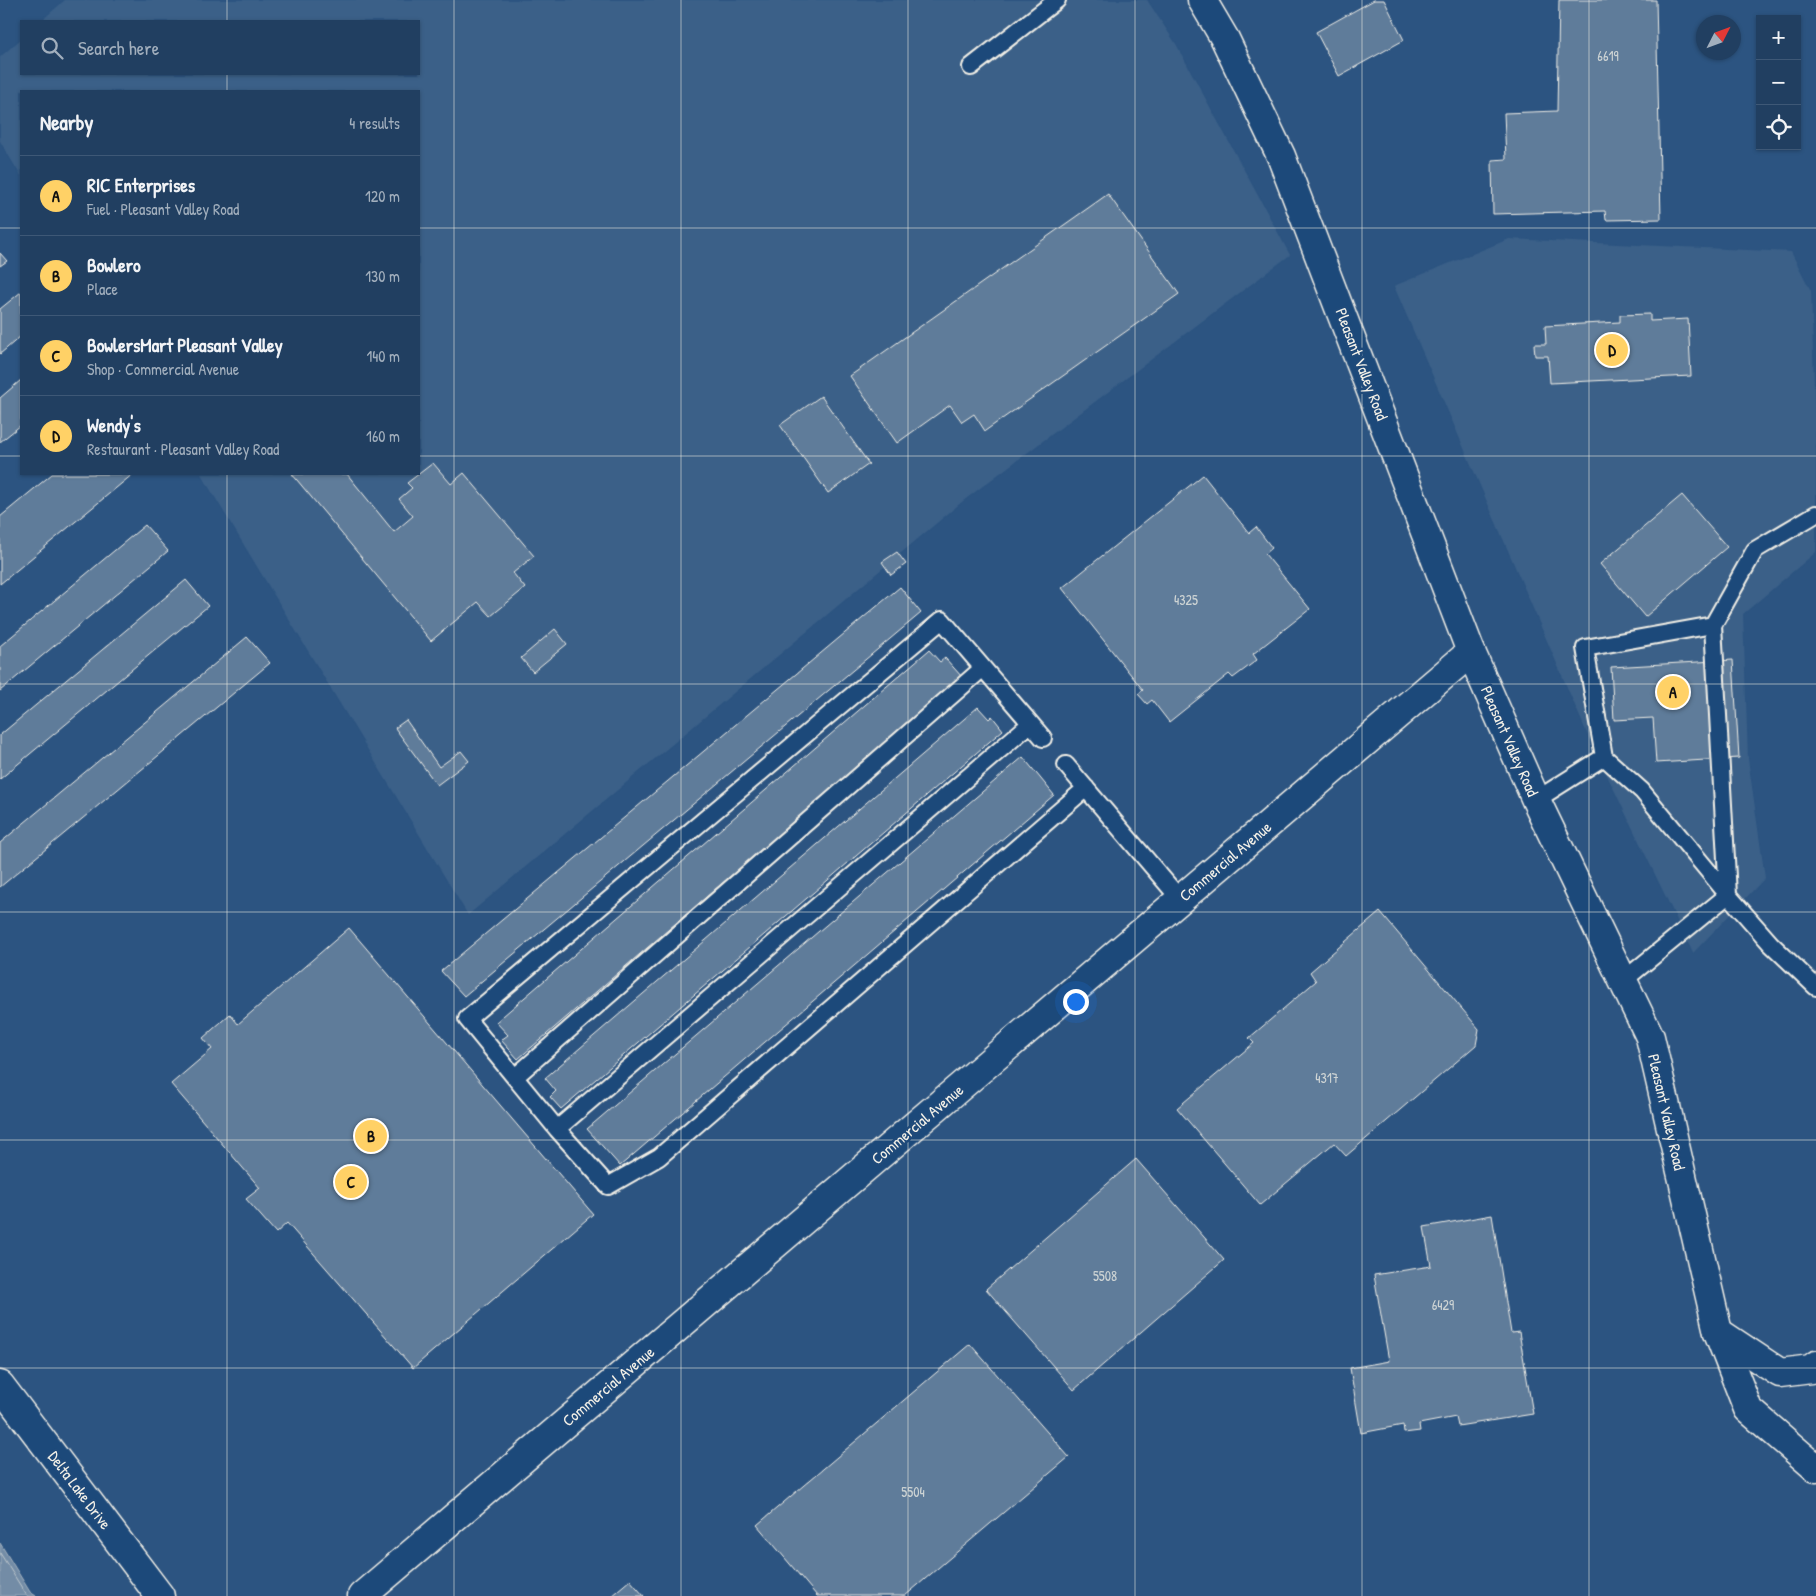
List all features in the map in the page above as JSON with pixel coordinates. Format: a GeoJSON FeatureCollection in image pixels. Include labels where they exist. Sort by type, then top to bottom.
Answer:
{"type":"FeatureCollection","features":[{"type":"Feature","properties":{"kind":"main road","name":"Pleasant Valley Road"},"geometry":{"type":"LineString","coordinates":[[1202,0],[1225,40],[1281,156],[1471,652],[1536,800],[1650,1037],[1718,1332],[1748,1409],[1816,1468]]}},
{"type":"Feature","properties":{"kind":"main road","name":"Commercial Avenue"},"geometry":{"type":"LineString","coordinates":[[362,1596],[1471,652]]}},
{"type":"Feature","properties":{"kind":"main road"},"geometry":{"type":"LineString","coordinates":[[1718,1332],[1780,1373],[1811,1369],[1816,1365]]}},
{"type":"Feature","properties":{"kind":"main road","name":"Delta Lake Drive"},"geometry":{"type":"LineString","coordinates":[[0,1385],[160,1596]]}},
{"type":"Feature","properties":{"kind":"lane"},"geometry":{"type":"LineString","coordinates":[[971,67],[1057,0]]}},
{"type":"Feature","properties":{"kind":"lane"},"geometry":{"type":"LineString","coordinates":[[1728,895],[1713,625],[1755,550],[1816,514]]}},
{"type":"Feature","properties":{"kind":"lane"},"geometry":{"type":"LineString","coordinates":[[1043,738],[942,620],[467,1019],[557,1129],[608,1186],[659,1158],[1086,788]]}},
{"type":"Feature","properties":{"kind":"lane"},"geometry":{"type":"LineString","coordinates":[[1713,625],[1585,648],[1604,757],[1642,792],[1771,944],[1816,988]]}},
{"type":"Feature","properties":{"kind":"lane"},"geometry":{"type":"LineString","coordinates":[[515,1077],[983,668]]}},
{"type":"Feature","properties":{"kind":"lane"},"geometry":{"type":"LineString","coordinates":[[557,1129],[1030,724]]}},
{"type":"Feature","properties":{"kind":"lane"},"geometry":{"type":"LineString","coordinates":[[1536,800],[1604,757]]}},
{"type":"Feature","properties":{"kind":"lane"},"geometry":{"type":"LineString","coordinates":[[1066,765],[1180,899]]}},
{"type":"Feature","properties":{"kind":"lane"},"geometry":{"type":"LineString","coordinates":[[1624,980],[1728,895]]}},
{"type":"Feature","properties":{"kind":"shaded area"},"geometry":{"type":"Polygon","coordinates":[[[65,0],[1147,0],[1176,44],[1290,255],[963,501],[468,915],[202,475],[420,475],[420,90],[20,90],[20,174],[0,141],[0,57],[20,40],[20,75],[420,75],[420,20],[42,20],[65,0]]]}},
{"type":"Feature","properties":{"kind":"shaded area"},"geometry":{"type":"Polygon","coordinates":[[[1509,239],[1791,252],[1811,291],[1816,449],[1816,552],[1743,614],[1748,759],[1765,878],[1693,953],[1589,738],[1394,286],[1509,239]]]}},
{"type":"Feature","properties":{"kind":"water"},"geometry":{"type":"Polygon","coordinates":[[[0,1543],[30,1592],[36,1596],[0,1596],[0,1543]]]}},
{"type":"Feature","properties":{"kind":"building"},"geometry":{"type":"Polygon","coordinates":[[[1374,0],[1384,0],[1404,40],[1339,76],[1316,32],[1374,0]]]}},
{"type":"Feature","properties":{"kind":"building"},"geometry":{"type":"Polygon","coordinates":[[[1559,0],[1656,0],[1661,219],[1606,220],[1605,211],[1493,214],[1492,160],[1506,159],[1504,113],[1557,111],[1559,0]]]}},
{"type":"Feature","properties":{"kind":"building"},"geometry":{"type":"Polygon","coordinates":[[[1108,194],[1179,294],[985,431],[974,414],[962,422],[950,405],[897,443],[850,376],[1108,194]]]}},
{"type":"Feature","properties":{"kind":"building"},"geometry":{"type":"Polygon","coordinates":[[[0,253],[7,261],[0,266],[0,253]]]}},
{"type":"Feature","properties":{"kind":"building"},"geometry":{"type":"Polygon","coordinates":[[[20,293],[20,337],[0,354],[0,309],[20,293]]]}},
{"type":"Feature","properties":{"kind":"building"},"geometry":{"type":"Polygon","coordinates":[[[1650,314],[1650,321],[1688,319],[1691,376],[1550,383],[1548,356],[1535,356],[1534,344],[1546,344],[1545,326],[1620,322],[1620,315],[1650,314]]]}},
{"type":"Feature","properties":{"kind":"building"},"geometry":{"type":"Polygon","coordinates":[[[20,381],[20,426],[0,442],[0,398],[20,381]]]}},
{"type":"Feature","properties":{"kind":"building"},"geometry":{"type":"Polygon","coordinates":[[[821,396],[869,464],[828,493],[780,425],[821,396]]]}},
{"type":"Feature","properties":{"kind":"building"},"geometry":{"type":"Polygon","coordinates":[[[433,463],[451,484],[464,473],[534,556],[513,573],[525,588],[491,616],[478,602],[431,641],[293,475],[348,475],[394,532],[413,516],[399,499],[412,488],[407,483],[420,475],[433,463]]]}},
{"type":"Feature","properties":{"kind":"building"},"geometry":{"type":"Polygon","coordinates":[[[51,475],[132,475],[0,584],[0,517],[51,475]]]}},
{"type":"Feature","properties":{"kind":"building"},"geometry":{"type":"Polygon","coordinates":[[[1203,475],[1249,533],[1256,527],[1272,548],[1265,554],[1310,609],[1253,654],[1257,660],[1233,678],[1229,674],[1169,722],[1152,700],[1147,704],[1138,694],[1143,690],[1062,588],[1203,475]]]}},
{"type":"Feature","properties":{"kind":"building"},"geometry":{"type":"Polygon","coordinates":[[[1682,495],[1727,547],[1645,617],[1600,564],[1682,495]]]}},
{"type":"Feature","properties":{"kind":"building"},"geometry":{"type":"Polygon","coordinates":[[[145,525],[168,551],[0,691],[0,646],[145,525]]]}},
{"type":"Feature","properties":{"kind":"building"},"geometry":{"type":"Polygon","coordinates":[[[897,552],[906,564],[891,575],[882,562],[897,552]]]}},
{"type":"Feature","properties":{"kind":"building"},"geometry":{"type":"Polygon","coordinates":[[[186,580],[208,606],[0,779],[0,735],[186,580]]]}},
{"type":"Feature","properties":{"kind":"building"},"geometry":{"type":"Polygon","coordinates":[[[900,587],[921,613],[464,996],[441,971],[900,587]]]}},
{"type":"Feature","properties":{"kind":"building"},"geometry":{"type":"Polygon","coordinates":[[[555,629],[567,644],[533,672],[521,658],[555,629]]]}},
{"type":"Feature","properties":{"kind":"building"},"geometry":{"type":"Polygon","coordinates":[[[247,637],[270,663],[0,887],[0,843],[247,637]]]}},
{"type":"Feature","properties":{"kind":"building"},"geometry":{"type":"Polygon","coordinates":[[[929,650],[940,662],[945,658],[962,677],[518,1059],[501,1040],[508,1035],[496,1022],[929,650]]]}},
{"type":"Feature","properties":{"kind":"building"},"geometry":{"type":"Polygon","coordinates":[[[1733,660],[1739,758],[1656,763],[1653,718],[1614,720],[1611,667],[1733,660]]]}},
{"type":"Feature","properties":{"kind":"building"},"geometry":{"type":"Polygon","coordinates":[[[978,707],[989,719],[992,716],[1003,730],[561,1109],[550,1097],[556,1091],[545,1078],[978,707]]]}},
{"type":"Feature","properties":{"kind":"building"},"geometry":{"type":"Polygon","coordinates":[[[406,720],[439,767],[461,751],[469,761],[437,785],[395,728],[406,720]]]}},
{"type":"Feature","properties":{"kind":"building"},"geometry":{"type":"Polygon","coordinates":[[[1023,757],[1054,795],[620,1166],[587,1129],[1023,757]]]}},
{"type":"Feature","properties":{"kind":"building"},"geometry":{"type":"Polygon","coordinates":[[[1380,912],[1479,1029],[1476,1045],[1346,1156],[1334,1143],[1260,1205],[1177,1108],[1254,1043],[1249,1038],[1316,981],[1310,972],[1380,912]]]}},
{"type":"Feature","properties":{"kind":"building"},"geometry":{"type":"Polygon","coordinates":[[[349,928],[593,1214],[413,1368],[287,1223],[276,1233],[246,1199],[260,1188],[171,1084],[212,1049],[203,1038],[230,1014],[238,1024],[349,928]]]}},
{"type":"Feature","properties":{"kind":"building"},"geometry":{"type":"Polygon","coordinates":[[[1136,1159],[1224,1260],[1074,1390],[986,1289],[1136,1159]]]}},
{"type":"Feature","properties":{"kind":"building"},"geometry":{"type":"Polygon","coordinates":[[[1492,1215],[1511,1333],[1519,1332],[1533,1414],[1458,1426],[1456,1417],[1419,1424],[1420,1431],[1404,1433],[1403,1425],[1361,1433],[1350,1368],[1389,1361],[1374,1275],[1431,1266],[1424,1227],[1492,1215]]]}},
{"type":"Feature","properties":{"kind":"building"},"geometry":{"type":"Polygon","coordinates":[[[970,1344],[1069,1457],[905,1596],[817,1596],[757,1525],[970,1344]]]}},
{"type":"Feature","properties":{"kind":"building"},"geometry":{"type":"Polygon","coordinates":[[[630,1580],[644,1596],[611,1596],[630,1580]]]}},
{"type":"Feature","properties":{"kind":"place","name":"Wendy's"},"geometry":{"type":"Point","coordinates":[1612,350]}},
{"type":"Feature","properties":{"kind":"place","name":"RIC Enterprises"},"geometry":{"type":"Point","coordinates":[1673,692]}},
{"type":"Feature","properties":{"kind":"place","name":"Bowlero"},"geometry":{"type":"Point","coordinates":[371,1136]}},
{"type":"Feature","properties":{"kind":"place","name":"BowlersMart Pleasant Valley"},"geometry":{"type":"Point","coordinates":[351,1182]}}]}
